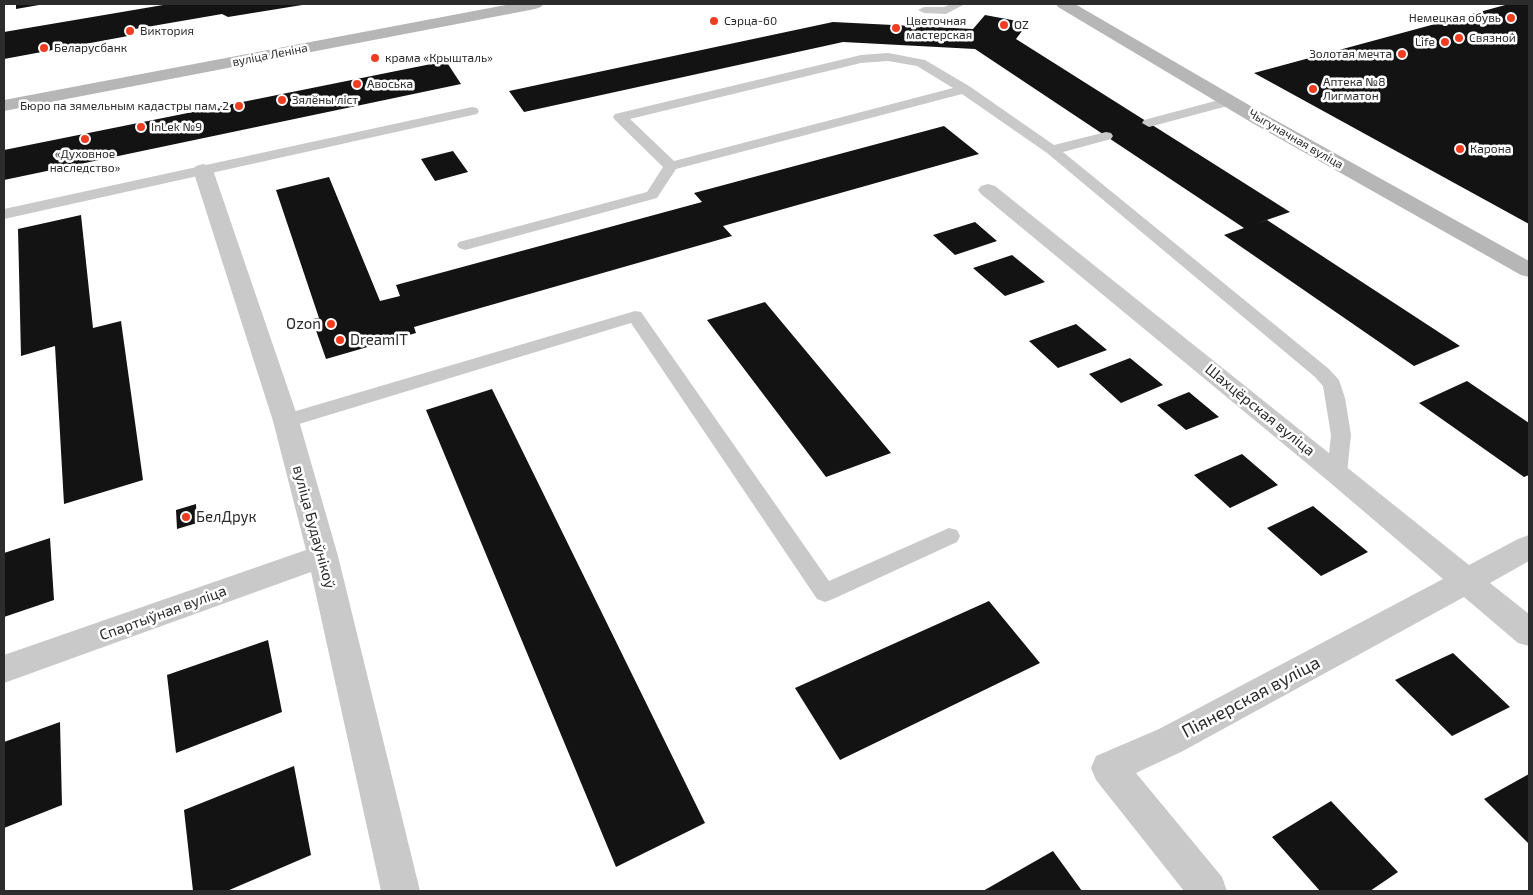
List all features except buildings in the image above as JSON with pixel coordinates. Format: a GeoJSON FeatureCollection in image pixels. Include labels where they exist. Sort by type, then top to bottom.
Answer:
{"type":"FeatureCollection","features":[{"type":"Feature","properties":{"kind":"main road","name":"вуліца Леніна"},"geometry":{"type":"LineString","coordinates":[[4,106],[535,4]]}},
{"type":"Feature","properties":{"kind":"main road","name":"Чыгуначная вуліца"},"geometry":{"type":"LineString","coordinates":[[1064,4],[1230,101],[1529,270]]}},
{"type":"Feature","properties":{"kind":"street","name":"вуліца Будаўнікоў"},"geometry":{"type":"LineString","coordinates":[[203,170],[286,421],[323,556],[401,891]]}},
{"type":"Feature","properties":{"kind":"street","name":"Шахцёрская вуліца"},"geometry":{"type":"LineString","coordinates":[[988,190],[1337,473],[1529,632]]}},
{"type":"Feature","properties":{"kind":"street","name":"Піянерская вуліца"},"geometry":{"type":"LineString","coordinates":[[1208,891],[1109,768],[1171,740],[1529,547]]}},
{"type":"Feature","properties":{"kind":"street","name":"Спартыўная вуліца"},"geometry":{"type":"LineString","coordinates":[[4,670],[323,556]]}},
{"type":"Feature","properties":{"kind":"lane"},"geometry":{"type":"LineString","coordinates":[[924,10],[946,11],[959,4]]}},
{"type":"Feature","properties":{"kind":"lane"},"geometry":{"type":"LineString","coordinates":[[671,166],[620,118],[861,59],[908,60],[921,63],[964,89],[1052,150],[1327,379],[1332,384],[1334,391],[1341,435],[1337,473]]}},
{"type":"Feature","properties":{"kind":"lane"},"geometry":{"type":"LineString","coordinates":[[465,245],[652,195],[671,166],[964,89]]}},
{"type":"Feature","properties":{"kind":"lane"},"geometry":{"type":"LineString","coordinates":[[1150,124],[1230,101]]}},
{"type":"Feature","properties":{"kind":"lane"},"geometry":{"type":"LineString","coordinates":[[4,214],[472,111]]}},
{"type":"Feature","properties":{"kind":"lane"},"geometry":{"type":"LineString","coordinates":[[1052,150],[1106,136]]}},
{"type":"Feature","properties":{"kind":"lane"},"geometry":{"type":"LineString","coordinates":[[286,421],[635,316],[825,593],[949,536]]}},
{"type":"Feature","properties":{"kind":"place","name":"Немецкая обувь"},"geometry":{"type":"Point","coordinates":[1511,18]}},
{"type":"Feature","properties":{"kind":"place","name":"Сэрца-60"},"geometry":{"type":"Point","coordinates":[714,21]}},
{"type":"Feature","properties":{"kind":"place","name":"OZ"},"geometry":{"type":"Point","coordinates":[1004,25]}},
{"type":"Feature","properties":{"kind":"place","name":"Цветочная мастерская"},"geometry":{"type":"Point","coordinates":[896,28]}},
{"type":"Feature","properties":{"kind":"place","name":"Виктория"},"geometry":{"type":"Point","coordinates":[130,31]}},
{"type":"Feature","properties":{"kind":"place","name":"Связной"},"geometry":{"type":"Point","coordinates":[1459,38]}},
{"type":"Feature","properties":{"kind":"place","name":"Life"},"geometry":{"type":"Point","coordinates":[1445,42]}},
{"type":"Feature","properties":{"kind":"place","name":"Беларусбанк"},"geometry":{"type":"Point","coordinates":[44,48]}},
{"type":"Feature","properties":{"kind":"place","name":"Золотая мечта"},"geometry":{"type":"Point","coordinates":[1402,54]}},
{"type":"Feature","properties":{"kind":"place","name":"крама «Крышталь»"},"geometry":{"type":"Point","coordinates":[375,58]}},
{"type":"Feature","properties":{"kind":"place","name":"Авоська"},"geometry":{"type":"Point","coordinates":[357,84]}},
{"type":"Feature","properties":{"kind":"place","name":"Аптека №8 Лигматон"},"geometry":{"type":"Point","coordinates":[1313,89]}},
{"type":"Feature","properties":{"kind":"place","name":"Зялёны ліст"},"geometry":{"type":"Point","coordinates":[282,100]}},
{"type":"Feature","properties":{"kind":"place","name":"Бюро па зямельным кадастры пам. 2"},"geometry":{"type":"Point","coordinates":[239,106]}},
{"type":"Feature","properties":{"kind":"place","name":"InLek №9"},"geometry":{"type":"Point","coordinates":[141,127]}},
{"type":"Feature","properties":{"kind":"place","name":"«Духовное наследство»"},"geometry":{"type":"Point","coordinates":[85,139]}},
{"type":"Feature","properties":{"kind":"place","name":"Карона"},"geometry":{"type":"Point","coordinates":[1460,149]}},
{"type":"Feature","properties":{"kind":"place","name":"Ozon"},"geometry":{"type":"Point","coordinates":[331,324]}},
{"type":"Feature","properties":{"kind":"place","name":"DreamIT"},"geometry":{"type":"Point","coordinates":[340,340]}},
{"type":"Feature","properties":{"kind":"place","name":"БелДрук"},"geometry":{"type":"Point","coordinates":[186,517]}}]}
